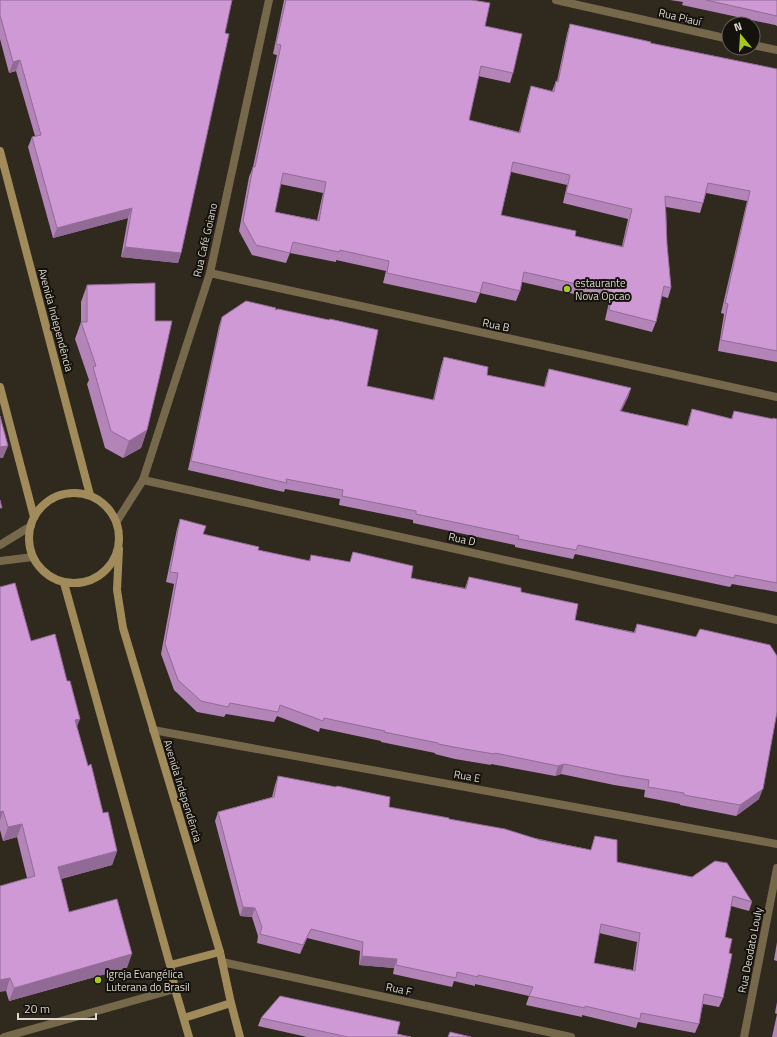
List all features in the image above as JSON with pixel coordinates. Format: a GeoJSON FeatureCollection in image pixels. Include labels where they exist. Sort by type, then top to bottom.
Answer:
{"type":"FeatureCollection","features":[{"type":"Feature","properties":{"kind":"street","name":"Rua Café Goiano"},"geometry":{"type":"LineString","coordinates":[[117,521],[143,480],[210,273],[269,0]]}},
{"type":"Feature","properties":{"kind":"street","name":"Rua Piauí"},"geometry":{"type":"LineString","coordinates":[[556,0],[721,37]]}},
{"type":"Feature","properties":{"kind":"street"},"geometry":{"type":"LineString","coordinates":[[761,47],[777,50]]}},
{"type":"Feature","properties":{"kind":"street","name":"Avenida Independência"},"geometry":{"type":"LineString","coordinates":[[0,150],[90,495]]}},
{"type":"Feature","properties":{"kind":"street","name":"Rua B"},"geometry":{"type":"LineString","coordinates":[[210,273],[777,397]]}},
{"type":"Feature","properties":{"kind":"street"},"geometry":{"type":"LineString","coordinates":[[0,387],[34,517]]}},
{"type":"Feature","properties":{"kind":"street","name":"Rua D"},"geometry":{"type":"LineString","coordinates":[[143,480],[777,620]]}},
{"type":"Feature","properties":{"kind":"street"},"geometry":{"type":"LineString","coordinates":[[68,493],[90,495],[106,505],[117,521],[119,549],[108,570],[88,582],[64,583],[45,574],[33,558],[28,537],[31,526],[34,517],[48,501],[68,493]]}},
{"type":"Feature","properties":{"kind":"street"},"geometry":{"type":"LineString","coordinates":[[0,545],[31,526]]}},
{"type":"Feature","properties":{"kind":"street","name":"Avenida Independência"},"geometry":{"type":"LineString","coordinates":[[119,549],[117,590],[123,628],[220,952],[240,1037]]}},
{"type":"Feature","properties":{"kind":"street"},"geometry":{"type":"LineString","coordinates":[[0,561],[33,558]]}},
{"type":"Feature","properties":{"kind":"street"},"geometry":{"type":"LineString","coordinates":[[64,583],[189,1037]]}},
{"type":"Feature","properties":{"kind":"street","name":"Rua E"},"geometry":{"type":"LineString","coordinates":[[153,730],[777,844]]}},
{"type":"Feature","properties":{"kind":"street","name":"Rua Deodato Louly"},"geometry":{"type":"LineString","coordinates":[[744,1037],[777,868]]}},
{"type":"Feature","properties":{"kind":"street"},"geometry":{"type":"LineString","coordinates":[[170,965],[220,952]]}},
{"type":"Feature","properties":{"kind":"street","name":"Rua F"},"geometry":{"type":"LineString","coordinates":[[222,962],[571,1037]]}},
{"type":"Feature","properties":{"kind":"street"},"geometry":{"type":"LineString","coordinates":[[4,1037],[175,989]]}},
{"type":"Feature","properties":{"kind":"street"},"geometry":{"type":"LineString","coordinates":[[184,1018],[231,1003]]}},
{"type":"Feature","properties":{"kind":"building"},"geometry":{"type":"Polygon","coordinates":[[[0,0],[232,0],[225,33],[229,34],[181,253],[125,247],[132,208],[57,228],[32,137],[41,135],[20,60],[13,62],[0,15],[0,0]]]}},
{"type":"Feature","properties":{"kind":"building"},"geometry":{"type":"Polygon","coordinates":[[[286,0],[472,0],[490,3],[485,26],[522,34],[513,73],[481,66],[469,120],[520,133],[531,86],[554,92],[556,81],[558,82],[570,24],[651,42],[650,43],[777,69],[777,351],[721,340],[728,304],[725,303],[750,191],[708,183],[703,203],[665,196],[671,288],[664,286],[656,322],[609,310],[612,292],[524,272],[520,291],[483,282],[480,293],[387,273],[389,261],[340,250],[339,252],[293,242],[290,253],[256,245],[243,221],[253,167],[255,167],[281,45],[276,44],[286,0]],[[513,162],[501,215],[576,231],[575,236],[623,247],[632,209],[566,193],[570,175],[513,162]],[[283,173],[275,212],[319,221],[326,182],[283,173]]]}},
{"type":"Feature","properties":{"kind":"building"},"geometry":{"type":"Polygon","coordinates":[[[706,0],[777,0],[777,16],[706,0]]]}},
{"type":"Feature","properties":{"kind":"building"},"geometry":{"type":"Polygon","coordinates":[[[155,283],[155,321],[172,321],[147,430],[129,441],[111,431],[93,367],[96,366],[81,322],[87,322],[87,285],[155,283]]]}},
{"type":"Feature","properties":{"kind":"building"},"geometry":{"type":"Polygon","coordinates":[[[246,301],[276,308],[275,310],[278,309],[330,319],[378,330],[367,386],[434,400],[444,357],[488,367],[487,375],[545,387],[549,369],[631,388],[620,411],[688,426],[692,409],[732,419],[734,411],[777,419],[777,583],[735,575],[734,578],[578,545],[576,550],[518,539],[519,536],[416,514],[416,511],[342,496],[343,490],[286,479],[287,483],[191,461],[222,317],[246,301]]]}},
{"type":"Feature","properties":{"kind":"building"},"geometry":{"type":"Polygon","coordinates":[[[0,416],[8,446],[0,447],[0,416]]]}},
{"type":"Feature","properties":{"kind":"building"},"geometry":{"type":"Polygon","coordinates":[[[180,519],[206,526],[203,534],[259,547],[258,550],[310,561],[311,555],[350,562],[353,552],[413,566],[411,578],[466,589],[469,577],[521,588],[521,592],[578,604],[575,620],[635,633],[637,624],[696,637],[700,629],[770,645],[777,656],[777,712],[763,789],[740,805],[648,787],[649,780],[564,764],[558,766],[495,753],[438,744],[324,718],[323,721],[280,705],[278,712],[230,703],[228,707],[201,701],[178,680],[165,644],[178,573],[170,572],[180,519]]]}},
{"type":"Feature","properties":{"kind":"building"},"geometry":{"type":"Polygon","coordinates":[[[15,583],[31,641],[55,634],[67,681],[70,681],[80,719],[75,720],[88,766],[91,764],[103,813],[108,812],[117,851],[58,867],[69,912],[117,899],[132,954],[14,988],[10,978],[0,980],[0,886],[35,876],[22,824],[8,827],[3,811],[0,812],[0,587],[15,583]]]}},
{"type":"Feature","properties":{"kind":"building"},"geometry":{"type":"Polygon","coordinates":[[[278,776],[390,797],[389,807],[505,829],[540,840],[591,850],[595,836],[617,840],[617,862],[692,877],[715,861],[727,863],[752,902],[733,896],[725,937],[732,939],[729,953],[732,954],[723,998],[704,994],[699,1024],[641,1013],[640,1019],[585,1006],[585,1008],[529,996],[533,987],[457,972],[456,978],[396,965],[397,959],[362,956],[363,942],[311,929],[303,945],[260,934],[262,927],[255,908],[243,907],[218,812],[274,797],[278,776]],[[601,924],[594,963],[635,971],[640,933],[601,924]]]}},
{"type":"Feature","properties":{"kind":"building"},"geometry":{"type":"Polygon","coordinates":[[[280,996],[400,1022],[397,1034],[411,1037],[348,1037],[261,1018],[280,996]]]}},
{"type":"Feature","properties":{"kind":"building"},"geometry":{"type":"Polygon","coordinates":[[[450,1032],[471,1037],[448,1037],[450,1032]]]}},
{"type":"Feature","properties":{"kind":"place","name":"estaurante Nova Opcao"},"geometry":{"type":"Point","coordinates":[567,289]}},
{"type":"Feature","properties":{"kind":"place","name":"Igreja Evangélica Luterana do Brasil"},"geometry":{"type":"Point","coordinates":[98,980]}}]}
